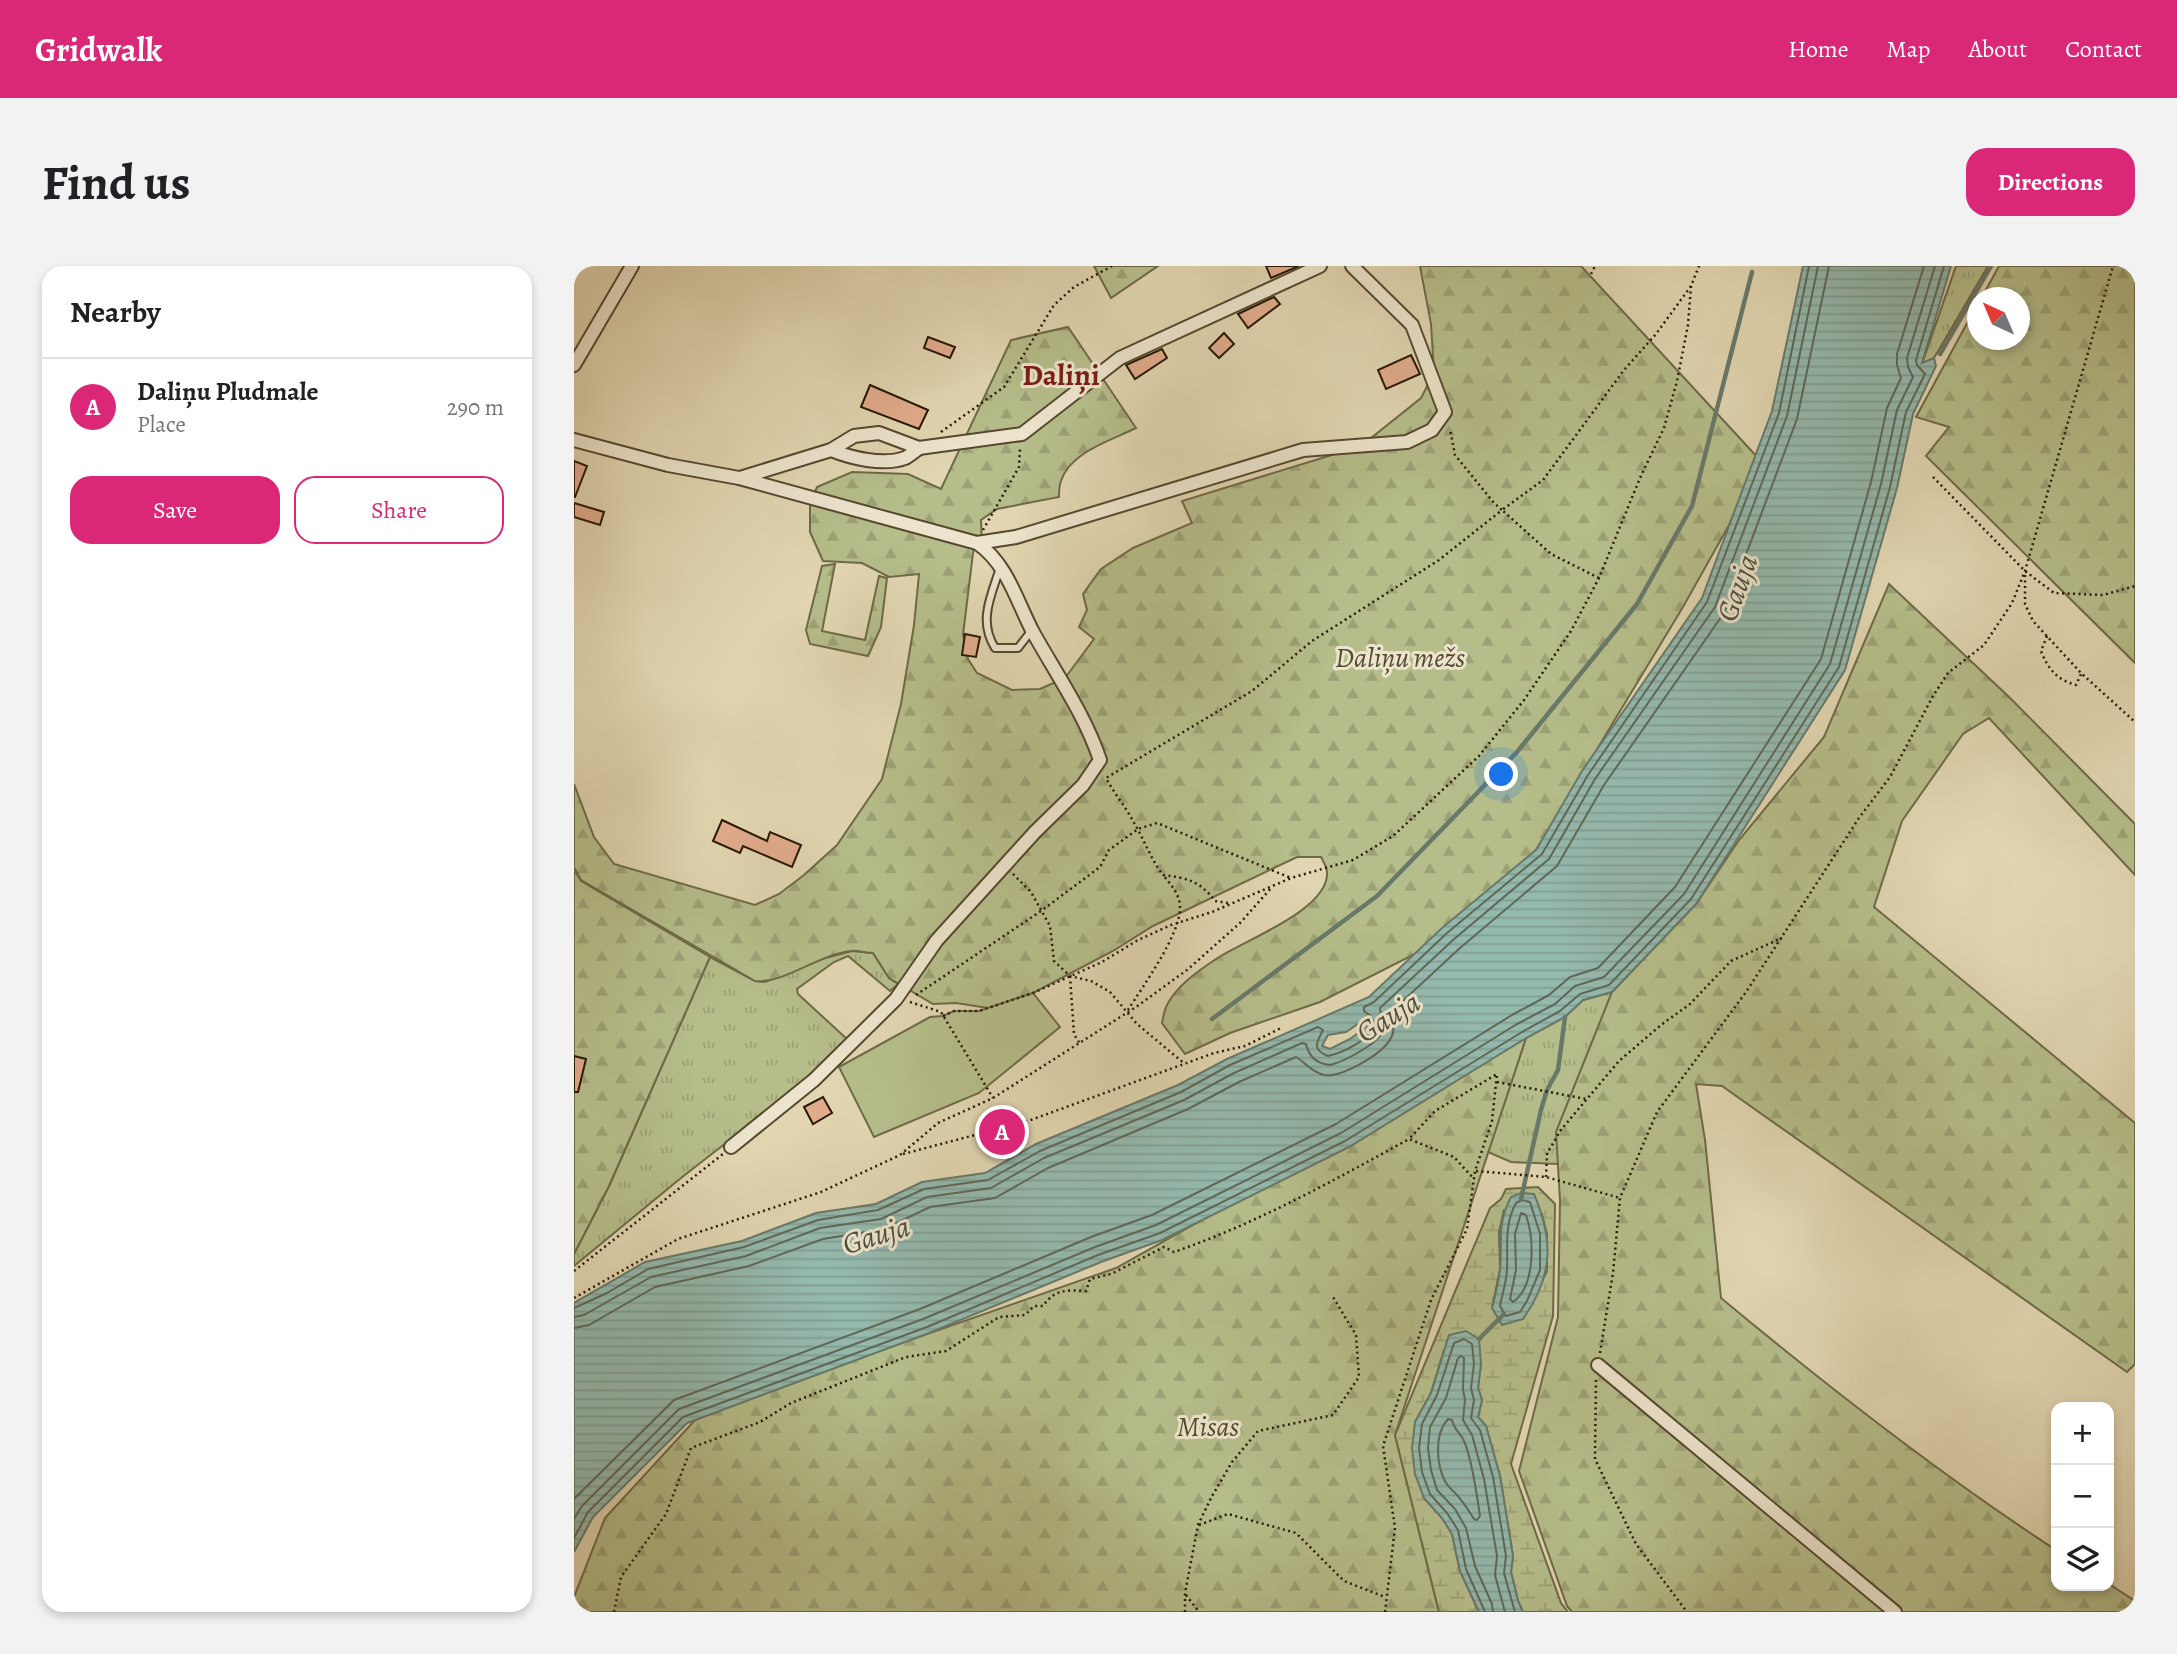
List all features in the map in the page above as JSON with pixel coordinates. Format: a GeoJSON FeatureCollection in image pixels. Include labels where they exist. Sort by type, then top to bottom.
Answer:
{"type":"FeatureCollection","features":[{"type":"Feature","properties":{"kind":"street"},"geometry":{"type":"LineString","coordinates":[[574,365],[632,266]]}},
{"type":"Feature","properties":{"kind":"street"},"geometry":{"type":"LineString","coordinates":[[831,450],[872,461],[904,458],[919,448],[1022,434],[1120,358],[1320,266]]}},
{"type":"Feature","properties":{"kind":"street"},"geometry":{"type":"LineString","coordinates":[[977,543],[1016,537],[1303,450],[1406,442],[1432,430],[1445,412],[1412,326],[1352,266]]}},
{"type":"Feature","properties":{"kind":"street"},"geometry":{"type":"LineString","coordinates":[[739,478],[831,450],[854,436],[879,433],[919,448]]}},
{"type":"Feature","properties":{"kind":"street"},"geometry":{"type":"LineString","coordinates":[[574,440],[668,465],[739,478],[977,543],[986,549],[1000,566],[1032,630],[1092,737],[1100,760],[1083,785],[937,940],[896,999],[814,1080],[732,1147]]}},
{"type":"Feature","properties":{"kind":"street"},"geometry":{"type":"LineString","coordinates":[[1598,1365],[1895,1612]]}},
{"type":"Feature","properties":{"kind":"lane"},"geometry":{"type":"LineString","coordinates":[[1000,566],[987,610],[987,635],[995,648],[1018,648],[1032,630]]}},
{"type":"Feature","properties":{"kind":"path"},"geometry":{"type":"LineString","coordinates":[[940,433],[1004,387],[1054,305],[1074,287],[1112,266]]}},
{"type":"Feature","properties":{"kind":"path"},"geometry":{"type":"LineString","coordinates":[[1591,274],[1595,266]]}},
{"type":"Feature","properties":{"kind":"path"},"geometry":{"type":"LineString","coordinates":[[1127,1012],[1179,923],[1180,906],[1176,891],[1152,860],[1138,829],[1106,778],[1252,691],[1312,641],[1439,559],[1543,480],[1624,370],[1656,334],[1691,286],[1699,266]]}},
{"type":"Feature","properties":{"kind":"path"},"geometry":{"type":"LineString","coordinates":[[1687,1612],[1636,1544],[1595,1458],[1594,1390],[1613,1273],[1620,1198],[1657,1112],[1746,992],[1859,818],[1889,777],[1948,673],[1984,645],[2012,603],[2025,571],[2113,266]]}},
{"type":"Feature","properties":{"kind":"path"},"geometry":{"type":"LineString","coordinates":[[943,1016],[954,1012],[979,1011],[1033,993],[1102,962],[1138,940],[1290,878],[1353,860],[1393,836],[1471,764],[1532,689],[1571,631],[1598,578],[1664,428],[1686,335],[1691,286]]}},
{"type":"Feature","properties":{"kind":"path"},"geometry":{"type":"LineString","coordinates":[[1445,412],[1455,455],[1494,503],[1551,554],[1598,578]]}},
{"type":"Feature","properties":{"kind":"path"},"geometry":{"type":"LineString","coordinates":[[977,543],[1019,467],[1022,434]]}},
{"type":"Feature","properties":{"kind":"path"},"geometry":{"type":"LineString","coordinates":[[1933,477],[2025,571],[2054,593],[2103,595],[2135,586]]}},
{"type":"Feature","properties":{"kind":"path"},"geometry":{"type":"LineString","coordinates":[[2025,571],[2025,604],[2033,621],[2081,673],[2135,722]]}},
{"type":"Feature","properties":{"kind":"path"},"geometry":{"type":"LineString","coordinates":[[2047,636],[2040,651],[2048,667],[2064,682],[2076,685],[2081,673]]}},
{"type":"Feature","properties":{"kind":"path"},"geometry":{"type":"LineString","coordinates":[[993,1098],[941,1012],[907,1001],[1041,911],[1100,867],[1109,850],[1138,829],[1157,823],[1290,878]]}},
{"type":"Feature","properties":{"kind":"path"},"geometry":{"type":"LineString","coordinates":[[1006,866],[1031,892],[1050,926],[1054,961],[1070,976],[1091,981],[1110,992],[1136,1024],[1185,1064]]}},
{"type":"Feature","properties":{"kind":"path"},"geometry":{"type":"LineString","coordinates":[[1163,875],[1195,880],[1206,889],[1214,901],[1230,904]]}},
{"type":"Feature","properties":{"kind":"path"},"geometry":{"type":"LineString","coordinates":[[900,1155],[938,1124],[993,1098],[1080,1044],[1187,970],[1240,923],[1274,885]]}},
{"type":"Feature","properties":{"kind":"path"},"geometry":{"type":"LineString","coordinates":[[1546,1177],[1547,1153],[1560,1131],[1619,1061],[1689,1004],[1731,961],[1782,938]]}},
{"type":"Feature","properties":{"kind":"path"},"geometry":{"type":"LineString","coordinates":[[1070,976],[1074,1034],[1080,1044]]}},
{"type":"Feature","properties":{"kind":"path"},"geometry":{"type":"LineString","coordinates":[[574,1298],[678,1239],[821,1192],[900,1155],[1028,1121],[1214,1053],[1245,1046],[1281,1028]]}},
{"type":"Feature","properties":{"kind":"path"},"geometry":{"type":"LineString","coordinates":[[614,1612],[621,1577],[666,1514],[691,1448],[760,1422],[791,1404],[906,1357],[946,1351],[999,1317],[1025,1315],[1034,1306],[1042,1306],[1050,1296],[1062,1290],[1086,1291],[1090,1279],[1111,1274],[1164,1247],[1174,1252],[1220,1236],[1325,1185],[1409,1139],[1435,1111],[1497,1074],[1492,1121],[1475,1171],[1466,1230],[1431,1300],[1383,1446],[1395,1528],[1385,1612]]}},
{"type":"Feature","properties":{"kind":"path"},"geometry":{"type":"LineString","coordinates":[[1497,1082],[1586,1099]]}},
{"type":"Feature","properties":{"kind":"path"},"geometry":{"type":"LineString","coordinates":[[1409,1139],[1454,1157],[1474,1179]]}},
{"type":"Feature","properties":{"kind":"path"},"geometry":{"type":"LineString","coordinates":[[574,1271],[732,1147]]}},
{"type":"Feature","properties":{"kind":"path"},"geometry":{"type":"LineString","coordinates":[[1475,1171],[1546,1177],[1620,1198]]}},
{"type":"Feature","properties":{"kind":"path"},"geometry":{"type":"LineString","coordinates":[[1185,1612],[1185,1593],[1198,1525],[1232,1462],[1258,1431],[1333,1415],[1359,1377],[1356,1335],[1333,1297]]}},
{"type":"Feature","properties":{"kind":"path"},"geometry":{"type":"LineString","coordinates":[[1198,1525],[1228,1514],[1296,1533],[1344,1581],[1385,1597]]}},
{"type":"Feature","properties":{"kind":"path"},"geometry":{"type":"LineString","coordinates":[[1185,1593],[1199,1612]]}},
{"type":"Feature","properties":{"kind":"green space"},"geometry":{"type":"Polygon","coordinates":[[[1094,266],[1158,266],[1111,298],[1094,266]]]}},
{"type":"Feature","properties":{"kind":"green space","name":"Daliņu mežs"},"geometry":{"type":"Polygon","coordinates":[[[1420,266],[1581,266],[1759,459],[1729,525],[1683,607],[1536,850],[1415,954],[1320,1002],[1230,1033],[1185,1054],[1162,1023],[1170,1000],[1188,980],[1209,964],[1282,923],[1315,899],[1324,886],[1327,872],[1321,857],[1297,857],[1153,926],[1113,951],[1033,993],[988,1008],[956,1003],[933,1004],[889,978],[873,953],[859,951],[839,953],[778,978],[755,981],[581,880],[574,867],[574,784],[594,837],[614,864],[755,905],[779,894],[837,845],[882,779],[901,704],[919,574],[889,577],[862,563],[823,561],[810,532],[810,499],[817,487],[852,472],[908,474],[941,489],[1011,340],[1068,327],[1136,428],[1093,448],[1073,462],[1061,481],[1059,497],[997,509],[981,520],[982,546],[974,545],[963,635],[968,659],[977,673],[1012,690],[1040,689],[1065,678],[1094,639],[1079,627],[1087,610],[1083,594],[1101,569],[1133,548],[1192,523],[1182,501],[1361,446],[1421,398],[1434,373],[1431,324],[1420,266]]]}},
{"type":"Feature","properties":{"kind":"green space"},"geometry":{"type":"Polygon","coordinates":[[[1956,266],[1988,266],[1976,287],[1967,287],[1967,302],[1934,358],[1922,364],[1956,266]]]}},
{"type":"Feature","properties":{"kind":"green space"},"geometry":{"type":"Polygon","coordinates":[[[1999,266],[2135,266],[2135,663],[1926,456],[1949,427],[1916,417],[1967,323],[1967,350],[2030,350],[2030,287],[1987,287],[1999,266]]]}},
{"type":"Feature","properties":{"kind":"green space"},"geometry":{"type":"Polygon","coordinates":[[[835,564],[822,631],[865,640],[879,576],[887,578],[881,627],[868,656],[810,644],[806,630],[822,566],[835,564]]]}},
{"type":"Feature","properties":{"kind":"green space"},"geometry":{"type":"Polygon","coordinates":[[[1889,584],[2008,696],[2135,824],[2135,875],[1989,718],[1963,734],[1902,821],[1874,907],[2135,1123],[2135,1364],[2127,1372],[1722,1086],[1696,1084],[1705,1140],[1721,1298],[1885,1429],[2051,1547],[2051,1591],[2114,1591],[2114,1587],[2135,1601],[2135,1612],[1572,1612],[1567,1606],[1519,1471],[1558,1317],[1560,1200],[1556,1132],[1612,992],[1696,904],[1739,840],[1824,737],[1889,584]]]}},
{"type":"Feature","properties":{"kind":"green space"},"geometry":{"type":"Polygon","coordinates":[[[574,870],[581,881],[710,957],[609,1186],[574,1254],[574,870]]]}},
{"type":"Feature","properties":{"kind":"green space"},"geometry":{"type":"Polygon","coordinates":[[[852,951],[873,953],[889,978],[898,984],[890,991],[848,956],[834,962],[797,989],[798,994],[848,1040],[808,1079],[574,1266],[574,1254],[609,1186],[710,957],[755,981],[765,982],[822,959],[852,951]]]}},
{"type":"Feature","properties":{"kind":"green space"},"geometry":{"type":"Polygon","coordinates":[[[1612,992],[1558,1128],[1558,1164],[1511,1162],[1488,1152],[1526,1038],[1565,1017],[1583,1000],[1612,992]]]}},
{"type":"Feature","properties":{"kind":"green space"},"geometry":{"type":"Polygon","coordinates":[[[1033,993],[1060,1027],[979,1093],[874,1137],[839,1067],[930,1017],[943,1016],[954,1011],[979,1011],[1033,993]]]}},
{"type":"Feature","properties":{"kind":"green space","name":"Misas"},"geometry":{"type":"Polygon","coordinates":[[[1526,1038],[1395,1435],[1439,1612],[574,1612],[574,1597],[605,1518],[695,1420],[830,1368],[1116,1268],[1526,1038]]]}},
{"type":"Feature","properties":{"kind":"green space"},"geometry":{"type":"Polygon","coordinates":[[[1538,1187],[1555,1204],[1553,1316],[1511,1464],[1561,1603],[1568,1612],[1523,1612],[1511,1572],[1513,1556],[1500,1476],[1486,1426],[1478,1417],[1482,1400],[1478,1388],[1481,1364],[1444,1350],[1431,1393],[1415,1422],[1424,1498],[1452,1534],[1460,1571],[1479,1612],[1439,1612],[1395,1435],[1490,1208],[1501,1199],[1506,1189],[1538,1187]],[[1504,1210],[1499,1232],[1500,1269],[1492,1308],[1514,1321],[1523,1319],[1547,1271],[1547,1234],[1542,1214],[1504,1210]]]}},
{"type":"Feature","properties":{"kind":"water","name":"Gauja"},"geometry":{"type":"Polygon","coordinates":[[[1803,266],[1951,266],[1922,363],[1934,358],[1936,366],[1913,414],[1897,488],[1845,670],[1696,904],[1612,992],[1583,1000],[1565,1017],[1526,1038],[1349,1147],[1162,1240],[1101,1262],[929,1333],[687,1423],[593,1517],[574,1552],[574,1303],[645,1262],[742,1241],[816,1213],[876,1204],[922,1182],[985,1173],[1036,1144],[1178,1085],[1227,1059],[1369,997],[1442,928],[1536,850],[1582,771],[1702,598],[1772,411],[1803,266]],[[1365,1019],[1346,1032],[1328,1035],[1322,1046],[1330,1049],[1368,1026],[1365,1019]]]}},
{"type":"Feature","properties":{"kind":"water"},"geometry":{"type":"Polygon","coordinates":[[[1521,1193],[1534,1194],[1541,1211],[1547,1243],[1545,1273],[1533,1303],[1523,1319],[1502,1325],[1492,1308],[1501,1259],[1503,1216],[1511,1197],[1521,1193]]]}},
{"type":"Feature","properties":{"kind":"water"},"geometry":{"type":"Polygon","coordinates":[[[1466,1331],[1479,1339],[1481,1364],[1478,1388],[1482,1400],[1478,1417],[1486,1426],[1500,1476],[1513,1556],[1511,1572],[1523,1612],[1479,1612],[1460,1571],[1452,1534],[1424,1498],[1415,1474],[1412,1448],[1415,1422],[1431,1393],[1449,1335],[1466,1331]]]}},
{"type":"Feature","properties":{"kind":"building"},"geometry":{"type":"Polygon","coordinates":[[[1266,266],[1299,266],[1271,278],[1266,266]]]}},
{"type":"Feature","properties":{"kind":"building"},"geometry":{"type":"Polygon","coordinates":[[[1274,297],[1280,304],[1248,328],[1238,314],[1274,297]]]}},
{"type":"Feature","properties":{"kind":"building"},"geometry":{"type":"Polygon","coordinates":[[[1224,333],[1234,344],[1219,358],[1209,348],[1224,333]]]}},
{"type":"Feature","properties":{"kind":"building"},"geometry":{"type":"Polygon","coordinates":[[[928,337],[955,347],[950,358],[924,348],[928,337]]]}},
{"type":"Feature","properties":{"kind":"building"},"geometry":{"type":"Polygon","coordinates":[[[1162,349],[1167,358],[1135,379],[1126,365],[1162,349]]]}},
{"type":"Feature","properties":{"kind":"building"},"geometry":{"type":"Polygon","coordinates":[[[1411,355],[1420,374],[1386,389],[1378,370],[1411,355]]]}},
{"type":"Feature","properties":{"kind":"building"},"geometry":{"type":"Polygon","coordinates":[[[870,385],[928,410],[919,429],[861,407],[870,385]]]}},
{"type":"Feature","properties":{"kind":"building"},"geometry":{"type":"Polygon","coordinates":[[[574,461],[587,466],[575,497],[574,497],[574,461]]]}},
{"type":"Feature","properties":{"kind":"building"},"geometry":{"type":"Polygon","coordinates":[[[574,503],[604,512],[600,525],[574,517],[574,503]]]}},
{"type":"Feature","properties":{"kind":"building"},"geometry":{"type":"Polygon","coordinates":[[[965,634],[980,637],[976,657],[962,655],[965,634]]]}},
{"type":"Feature","properties":{"kind":"building"},"geometry":{"type":"Polygon","coordinates":[[[722,820],[767,841],[770,832],[801,845],[792,867],[743,846],[740,853],[713,841],[722,820]]]}},
{"type":"Feature","properties":{"kind":"building"},"geometry":{"type":"Polygon","coordinates":[[[574,1056],[586,1059],[578,1092],[574,1092],[574,1056]]]}},
{"type":"Feature","properties":{"kind":"building"},"geometry":{"type":"Polygon","coordinates":[[[823,1097],[832,1113],[813,1124],[804,1107],[823,1097]]]}},
{"type":"Feature","properties":{"kind":"waterway"},"geometry":{"type":"LineString","coordinates":[[1940,354],[1991,266]]}},
{"type":"Feature","properties":{"kind":"waterway"},"geometry":{"type":"LineString","coordinates":[[1212,1019],[1377,896],[1517,752],[1637,604],[1692,506],[1752,272]]}},
{"type":"Feature","properties":{"kind":"waterway"},"geometry":{"type":"LineString","coordinates":[[1521,1199],[1541,1110],[1547,1090],[1558,1070],[1565,1017]]}},
{"type":"Feature","properties":{"kind":"waterway"},"geometry":{"type":"LineString","coordinates":[[1479,1339],[1503,1315]]}},
{"type":"Feature","properties":{"kind":"place","name":"Daliņu Pludmale"},"geometry":{"type":"Point","coordinates":[1002,1132]}},
{"type":"Feature","properties":{"kind":"district","name":"Daliņi"},"geometry":{"type":"Point","coordinates":[1061,375]}}]}
